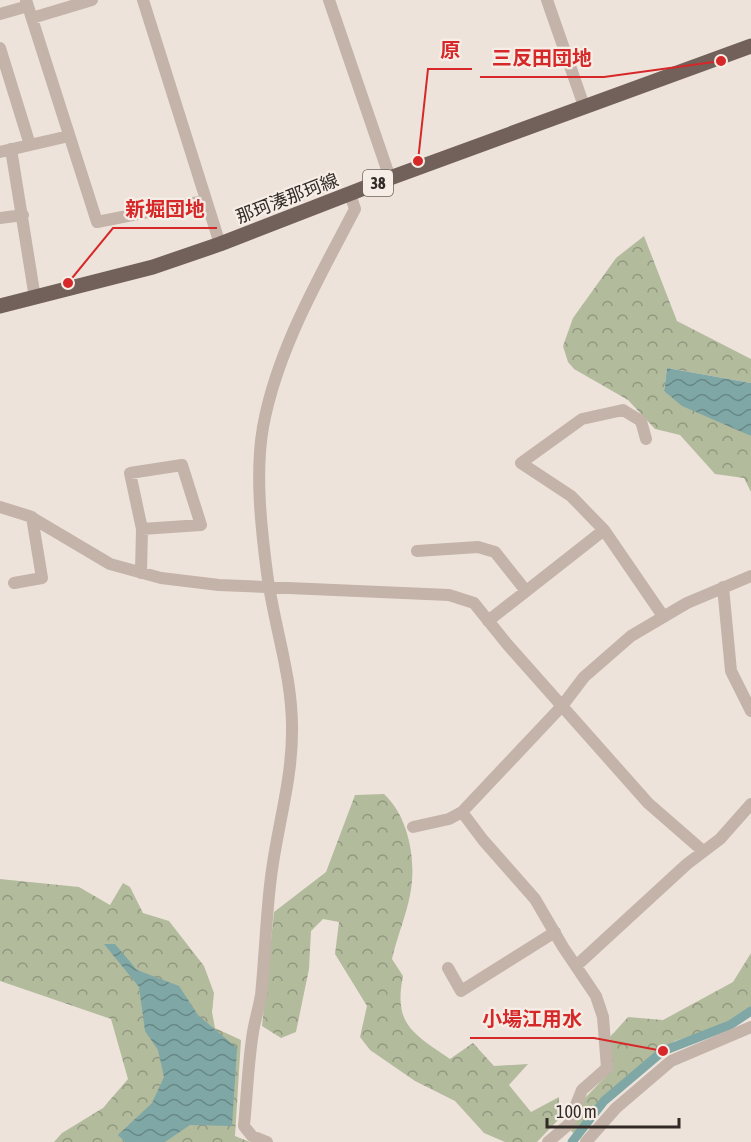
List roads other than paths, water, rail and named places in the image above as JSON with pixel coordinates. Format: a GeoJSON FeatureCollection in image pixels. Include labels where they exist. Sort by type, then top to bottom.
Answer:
{"type":"FeatureCollection","features":[{"type":"Feature","properties":{"kind":"main road","name":"那珂湊那珂線"},"geometry":{"type":"LineString","coordinates":[[0,306],[153,267],[220,244],[390,178],[751,46]]}},
{"type":"Feature","properties":{"kind":"street"},"geometry":{"type":"LineString","coordinates":[[0,14],[92,0]]}},
{"type":"Feature","properties":{"kind":"street"},"geometry":{"type":"LineString","coordinates":[[143,0],[204,201],[220,244]]}},
{"type":"Feature","properties":{"kind":"street"},"geometry":{"type":"LineString","coordinates":[[330,0],[390,178]]}},
{"type":"Feature","properties":{"kind":"street"},"geometry":{"type":"LineString","coordinates":[[547,0],[584,106]]}},
{"type":"Feature","properties":{"kind":"street"},"geometry":{"type":"LineString","coordinates":[[29,8],[97,222],[204,201]]}},
{"type":"Feature","properties":{"kind":"street"},"geometry":{"type":"LineString","coordinates":[[0,48],[30,145]]}},
{"type":"Feature","properties":{"kind":"street"},"geometry":{"type":"LineString","coordinates":[[35,298],[23,215],[6,151],[69,136]]}},
{"type":"Feature","properties":{"kind":"street"},"geometry":{"type":"LineString","coordinates":[[267,1142],[252,1136],[244,1126],[253,1034],[261,995],[272,874],[287,792],[292,748],[289,676],[273,613],[260,466],[264,425],[277,377],[300,319],[355,209],[350,194]]}},
{"type":"Feature","properties":{"kind":"street"},"geometry":{"type":"LineString","coordinates":[[0,218],[23,215]]}},
{"type":"Feature","properties":{"kind":"street"},"geometry":{"type":"LineString","coordinates":[[646,439],[641,422],[623,410],[582,419],[521,463],[571,496],[604,530],[663,616]]}},
{"type":"Feature","properties":{"kind":"street"},"geometry":{"type":"LineString","coordinates":[[141,573],[142,529],[130,473],[182,465],[201,525],[142,529]]}},
{"type":"Feature","properties":{"kind":"street"},"geometry":{"type":"LineString","coordinates":[[0,507],[32,517],[110,564],[161,579],[270,587],[449,595],[474,603],[648,803],[704,851]]}},
{"type":"Feature","properties":{"kind":"street"},"geometry":{"type":"LineString","coordinates":[[14,583],[42,578],[32,517]]}},
{"type":"Feature","properties":{"kind":"street"},"geometry":{"type":"LineString","coordinates":[[488,621],[604,530]]}},
{"type":"Feature","properties":{"kind":"street"},"geometry":{"type":"LineString","coordinates":[[417,551],[478,547],[495,552],[526,591]]}},
{"type":"Feature","properties":{"kind":"street"},"geometry":{"type":"LineString","coordinates":[[413,827],[449,819],[462,812],[562,706],[584,677],[631,636],[663,616],[751,576]]}},
{"type":"Feature","properties":{"kind":"street"},"geometry":{"type":"LineString","coordinates":[[723,587],[731,670],[751,711]]}},
{"type":"Feature","properties":{"kind":"street"},"geometry":{"type":"LineString","coordinates":[[576,966],[720,839],[751,804]]}},
{"type":"Feature","properties":{"kind":"street"},"geometry":{"type":"LineString","coordinates":[[462,812],[483,840],[535,899],[600,1006],[608,1060],[607,1068],[576,1098],[568,1125],[548,1142]]}},
{"type":"Feature","properties":{"kind":"street"},"geometry":{"type":"LineString","coordinates":[[448,968],[461,992],[555,932]]}},
{"type":"Feature","properties":{"kind":"street"},"geometry":{"type":"LineString","coordinates":[[586,1142],[616,1108],[671,1061],[751,1027]]}},
{"type":"Feature","properties":{"kind":"water"},"geometry":{"type":"Polygon","coordinates":[[[667,368],[751,383],[751,436],[682,406],[664,391],[667,368]]]}},
{"type":"Feature","properties":{"kind":"water"},"geometry":{"type":"Polygon","coordinates":[[[104,944],[115,944],[137,970],[179,986],[198,1015],[237,1048],[232,1126],[190,1125],[165,1142],[125,1142],[118,1135],[152,1103],[164,1077],[158,1050],[145,1031],[139,987],[104,944]]]}},
{"type":"Feature","properties":{"kind":"waterway"},"geometry":{"type":"LineString","coordinates":[[572,1142],[604,1101],[663,1051],[730,1025],[751,1011]]}},
{"type":"Feature","properties":{"kind":"place","name":"三反田団地"},"geometry":{"type":"Point","coordinates":[721,61]}},
{"type":"Feature","properties":{"kind":"place","name":"原"},"geometry":{"type":"Point","coordinates":[418,161]}},
{"type":"Feature","properties":{"kind":"place","name":"新堀団地"},"geometry":{"type":"Point","coordinates":[68,283]}},
{"type":"Feature","properties":{"kind":"place","name":"小場江用水"},"geometry":{"type":"Point","coordinates":[663,1051]}}]}
